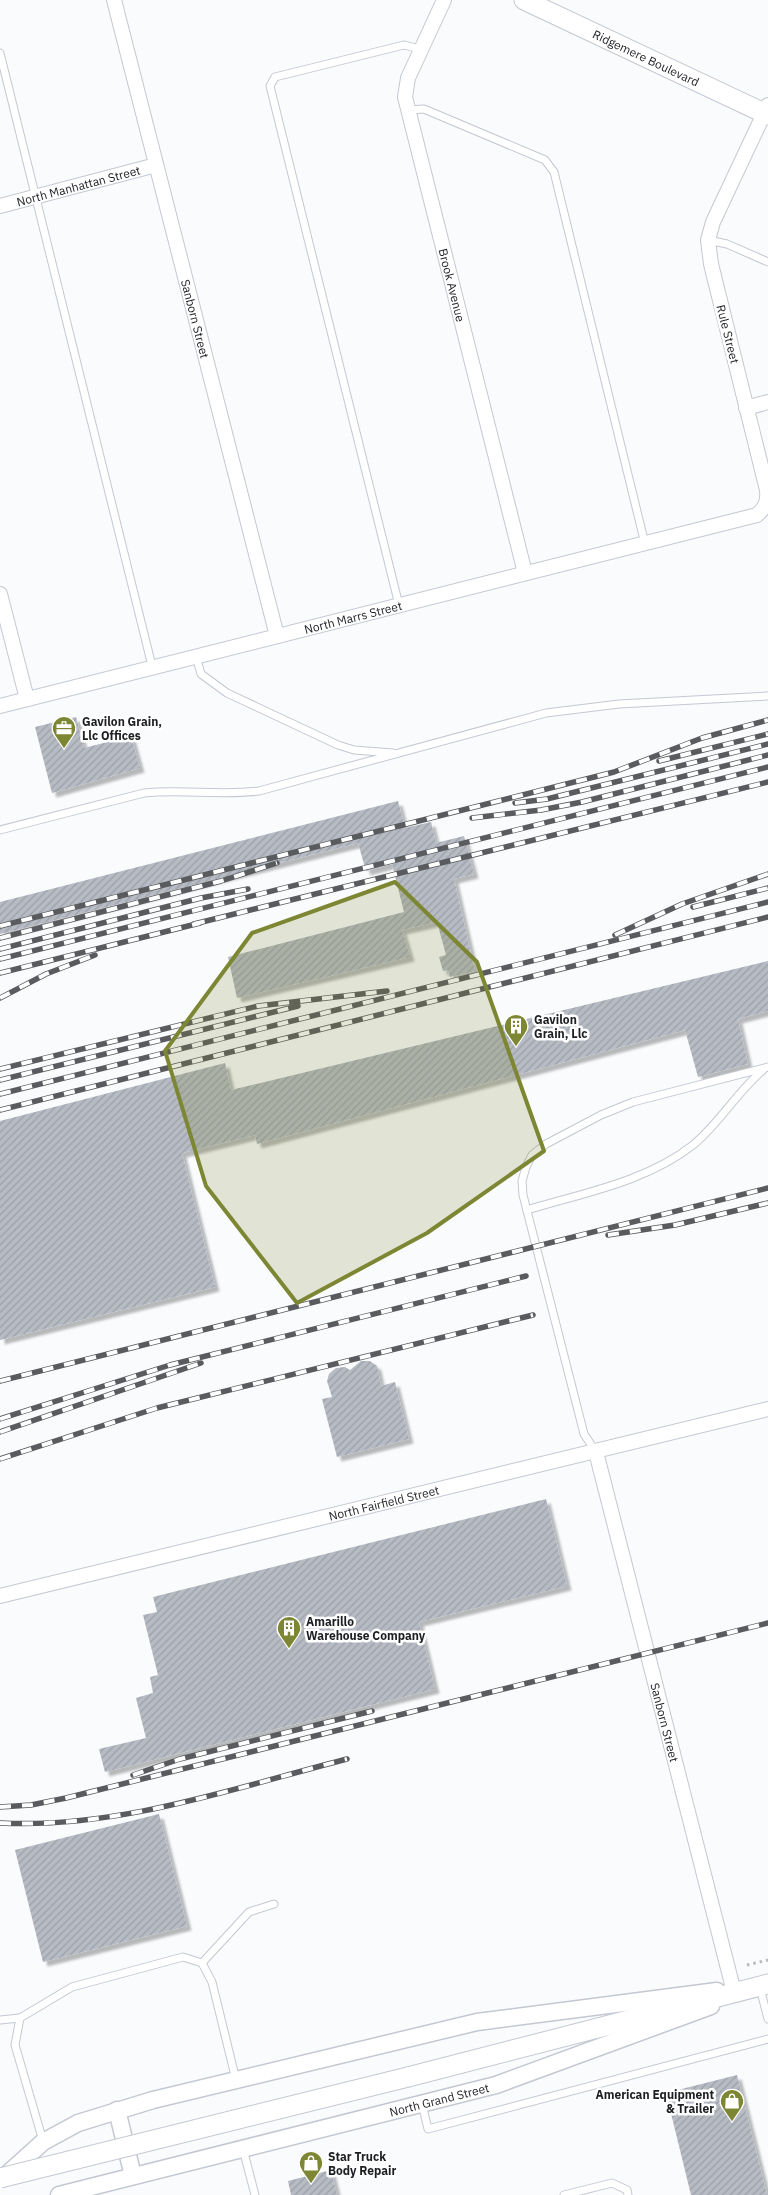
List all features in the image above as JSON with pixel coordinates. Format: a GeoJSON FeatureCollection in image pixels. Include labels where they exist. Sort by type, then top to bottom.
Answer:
{"type":"FeatureCollection","features":[{"type":"Feature","properties":{"kind":"main road","name":"Ridgemere Boulevard"},"geometry":{"type":"LineString","coordinates":[[524,0],[767,111]]}},
{"type":"Feature","properties":{"kind":"main road","name":"North Grand Street"},"geometry":{"type":"LineString","coordinates":[[0,2179],[408,2077],[764,1985]]}},
{"type":"Feature","properties":{"kind":"street","name":"Sanborn Street"},"geometry":{"type":"LineString","coordinates":[[114,0],[276,636]]}},
{"type":"Feature","properties":{"kind":"street","name":"Brook Avenue"},"geometry":{"type":"LineString","coordinates":[[444,0],[420,49],[406,87],[408,110],[525,573]]}},
{"type":"Feature","properties":{"kind":"street","name":"Rule Street"},"geometry":{"type":"LineString","coordinates":[[705,529],[757,515],[764,509],[768,500],[711,264],[708,240],[713,222],[767,111]]}},
{"type":"Feature","properties":{"kind":"street","name":"North Manhattan Street"},"geometry":{"type":"LineString","coordinates":[[0,206],[156,165]]}},
{"type":"Feature","properties":{"kind":"street"},"geometry":{"type":"LineString","coordinates":[[746,408],[768,402]]}},
{"type":"Feature","properties":{"kind":"street","name":"North Marrs Street"},"geometry":{"type":"LineString","coordinates":[[0,706],[152,666],[705,529]]}},
{"type":"Feature","properties":{"kind":"street"},"geometry":{"type":"LineString","coordinates":[[0,594],[27,699]]}},
{"type":"Feature","properties":{"kind":"street","name":"North Fairfield Street"},"geometry":{"type":"LineString","coordinates":[[0,1596],[768,1409]]}},
{"type":"Feature","properties":{"kind":"street","name":"Sanborn Street"},"geometry":{"type":"LineString","coordinates":[[596,1452],[734,1992]]}},
{"type":"Feature","properties":{"kind":"street","name":"North Grand Street"},"geometry":{"type":"LineString","coordinates":[[0,2179],[43,2142],[78,2123],[117,2110],[477,2022],[712,1991],[734,1992]]}},
{"type":"Feature","properties":{"kind":"street","name":"North Grand Street"},"geometry":{"type":"LineString","coordinates":[[58,2195],[396,2111],[416,2099],[422,2104],[496,2085],[717,2004],[734,1992]]}},
{"type":"Feature","properties":{"kind":"street"},"geometry":{"type":"LineString","coordinates":[[117,2110],[133,2176]]}},
{"type":"Feature","properties":{"kind":"lane"},"geometry":{"type":"LineString","coordinates":[[399,605],[270,86],[275,77],[404,45],[420,49]]}},
{"type":"Feature","properties":{"kind":"lane"},"geometry":{"type":"LineString","coordinates":[[0,53],[152,666]]}},
{"type":"Feature","properties":{"kind":"lane"},"geometry":{"type":"LineString","coordinates":[[408,110],[424,109],[545,160],[554,172],[644,544]]}},
{"type":"Feature","properties":{"kind":"lane"},"geometry":{"type":"LineString","coordinates":[[708,240],[727,244],[768,262]]}},
{"type":"Feature","properties":{"kind":"lane"},"geometry":{"type":"LineString","coordinates":[[195,656],[201,674],[208,681],[235,697],[354,750],[401,753]]}},
{"type":"Feature","properties":{"kind":"lane"},"geometry":{"type":"LineString","coordinates":[[0,830],[144,793],[163,791],[229,795],[259,791],[546,713],[619,704],[768,696]]}},
{"type":"Feature","properties":{"kind":"lane"},"geometry":{"type":"LineString","coordinates":[[596,1452],[584,1434],[527,1210],[522,1181],[526,1167],[532,1156],[546,1144],[586,1123],[643,1099],[766,1067]]}},
{"type":"Feature","properties":{"kind":"lane"},"geometry":{"type":"LineString","coordinates":[[527,1210],[625,1181],[661,1167],[694,1144],[736,1094],[766,1067]]}},
{"type":"Feature","properties":{"kind":"lane"},"geometry":{"type":"LineString","coordinates":[[202,1963],[249,1912],[274,1904]]}},
{"type":"Feature","properties":{"kind":"lane"},"geometry":{"type":"LineString","coordinates":[[0,2020],[20,2018],[72,1987],[183,1957],[202,1963],[212,1982],[236,2080]]}},
{"type":"Feature","properties":{"kind":"lane"},"geometry":{"type":"LineString","coordinates":[[764,1985],[768,2019]]}},
{"type":"Feature","properties":{"kind":"lane"},"geometry":{"type":"LineString","coordinates":[[20,2018],[15,2045],[43,2142]]}},
{"type":"Feature","properties":{"kind":"lane"},"geometry":{"type":"LineString","coordinates":[[422,2104],[428,2129],[768,2039]]}},
{"type":"Feature","properties":{"kind":"lane"},"geometry":{"type":"LineString","coordinates":[[243,2149],[255,2195]]}},
{"type":"Feature","properties":{"kind":"lane"},"geometry":{"type":"LineString","coordinates":[[564,2195],[612,2183],[627,2190],[628,2195]]}},
{"type":"Feature","properties":{"kind":"path"},"geometry":{"type":"LineString","coordinates":[[747,1965],[768,1960]]}},
{"type":"Feature","properties":{"kind":"highlighted area"},"geometry":{"type":"Polygon","coordinates":[[[395,882],[477,962],[544,1151],[427,1233],[297,1303],[206,1186],[165,1051],[252,933],[395,882]]]}},
{"type":"Feature","properties":{"kind":"building"},"geometry":{"type":"Polygon","coordinates":[[[76,717],[84,748],[131,736],[140,768],[52,793],[35,727],[76,717]]]}},
{"type":"Feature","properties":{"kind":"building"},"geometry":{"type":"Polygon","coordinates":[[[398,801],[405,828],[431,822],[436,843],[464,836],[474,874],[454,879],[475,971],[450,977],[448,970],[443,971],[439,957],[446,955],[437,922],[402,930],[410,957],[237,998],[228,957],[404,912],[392,864],[366,871],[358,843],[0,934],[0,902],[398,801]]]}},
{"type":"Feature","properties":{"kind":"building"},"geometry":{"type":"Polygon","coordinates":[[[768,961],[768,1011],[738,1019],[748,1064],[698,1077],[685,1030],[257,1144],[255,1135],[182,1153],[215,1287],[0,1340],[0,1121],[225,1063],[231,1090],[768,961]]]}},
{"type":"Feature","properties":{"kind":"building"},"geometry":{"type":"Polygon","coordinates":[[[361,1361],[370,1361],[377,1366],[381,1386],[395,1382],[409,1439],[337,1457],[322,1399],[332,1397],[327,1381],[329,1374],[336,1368],[345,1367],[350,1370],[361,1361]]]}},
{"type":"Feature","properties":{"kind":"building","name":"Amarillo Warehouse Company"},"geometry":{"type":"Polygon","coordinates":[[[546,1499],[567,1586],[419,1622],[435,1689],[105,1772],[99,1749],[146,1738],[136,1698],[153,1693],[150,1677],[158,1675],[143,1615],[157,1612],[153,1597],[546,1499]]]}},
{"type":"Feature","properties":{"kind":"building"},"geometry":{"type":"Polygon","coordinates":[[[159,1814],[187,1926],[43,1962],[15,1850],[159,1814]]]}},
{"type":"Feature","properties":{"kind":"building"},"geometry":{"type":"Polygon","coordinates":[[[737,2075],[767,2195],[691,2195],[666,2093],[737,2075]]]}},
{"type":"Feature","properties":{"kind":"building"},"geometry":{"type":"Polygon","coordinates":[[[331,2170],[337,2195],[291,2195],[288,2181],[331,2170]]]}},
{"type":"Feature","properties":{"kind":"railway"},"geometry":{"type":"LineString","coordinates":[[0,926],[614,772],[702,738],[768,720]]}},
{"type":"Feature","properties":{"kind":"railway"},"geometry":{"type":"LineString","coordinates":[[659,761],[768,734]]}},
{"type":"Feature","properties":{"kind":"railway"},"geometry":{"type":"LineString","coordinates":[[515,803],[547,799],[768,744]]}},
{"type":"Feature","properties":{"kind":"railway"},"geometry":{"type":"LineString","coordinates":[[472,818],[541,810],[582,802],[768,755]]}},
{"type":"Feature","properties":{"kind":"railway"},"geometry":{"type":"LineString","coordinates":[[0,959],[768,767]]}},
{"type":"Feature","properties":{"kind":"railway"},"geometry":{"type":"LineString","coordinates":[[194,924],[768,782]]}},
{"type":"Feature","properties":{"kind":"railway"},"geometry":{"type":"LineString","coordinates":[[0,938],[221,881],[277,863]]}},
{"type":"Feature","properties":{"kind":"railway"},"geometry":{"type":"LineString","coordinates":[[615,935],[682,904],[768,874]]}},
{"type":"Feature","properties":{"kind":"railway"},"geometry":{"type":"LineString","coordinates":[[693,907],[768,888]]}},
{"type":"Feature","properties":{"kind":"railway"},"geometry":{"type":"LineString","coordinates":[[0,949],[201,898],[248,889]]}},
{"type":"Feature","properties":{"kind":"railway"},"geometry":{"type":"LineString","coordinates":[[0,1094],[768,902]]}},
{"type":"Feature","properties":{"kind":"railway"},"geometry":{"type":"LineString","coordinates":[[0,1110],[768,917]]}},
{"type":"Feature","properties":{"kind":"railway"},"geometry":{"type":"LineString","coordinates":[[0,973],[200,923]]}},
{"type":"Feature","properties":{"kind":"railway"},"geometry":{"type":"LineString","coordinates":[[0,998],[46,974],[95,955]]}},
{"type":"Feature","properties":{"kind":"railway"},"geometry":{"type":"LineString","coordinates":[[0,1069],[258,1006],[387,991]]}},
{"type":"Feature","properties":{"kind":"railway"},"geometry":{"type":"LineString","coordinates":[[0,1080],[298,1006]]}},
{"type":"Feature","properties":{"kind":"railway"},"geometry":{"type":"LineString","coordinates":[[0,1381],[768,1188]]}},
{"type":"Feature","properties":{"kind":"railway"},"geometry":{"type":"LineString","coordinates":[[608,1235],[675,1225],[768,1203]]}},
{"type":"Feature","properties":{"kind":"railway"},"geometry":{"type":"LineString","coordinates":[[0,1419],[170,1365],[526,1276]]}},
{"type":"Feature","properties":{"kind":"railway"},"geometry":{"type":"LineString","coordinates":[[0,1459],[157,1408],[533,1315]]}},
{"type":"Feature","properties":{"kind":"railway"},"geometry":{"type":"LineString","coordinates":[[0,1432],[201,1363]]}},
{"type":"Feature","properties":{"kind":"railway"},"geometry":{"type":"LineString","coordinates":[[0,1807],[31,1805],[66,1798],[768,1623]]}},
{"type":"Feature","properties":{"kind":"railway"},"geometry":{"type":"LineString","coordinates":[[133,1775],[180,1759],[372,1711]]}},
{"type":"Feature","properties":{"kind":"railway"},"geometry":{"type":"LineString","coordinates":[[0,1823],[88,1820],[132,1813],[219,1794],[347,1759]]}},
{"type":"Feature","properties":{"kind":"place","name":"Gavilon Grain, Llc Offices"},"geometry":{"type":"Point","coordinates":[64,749]}},
{"type":"Feature","properties":{"kind":"place","name":"Gavilon Grain, Llc"},"geometry":{"type":"Point","coordinates":[516,1047]}},
{"type":"Feature","properties":{"kind":"place","name":"Amarillo Warehouse Company"},"geometry":{"type":"Point","coordinates":[289,1649]}},
{"type":"Feature","properties":{"kind":"place","name":"American Equipment & Trailer"},"geometry":{"type":"Point","coordinates":[732,2122]}},
{"type":"Feature","properties":{"kind":"place","name":"Star Truck Body Repair"},"geometry":{"type":"Point","coordinates":[311,2184]}}]}
